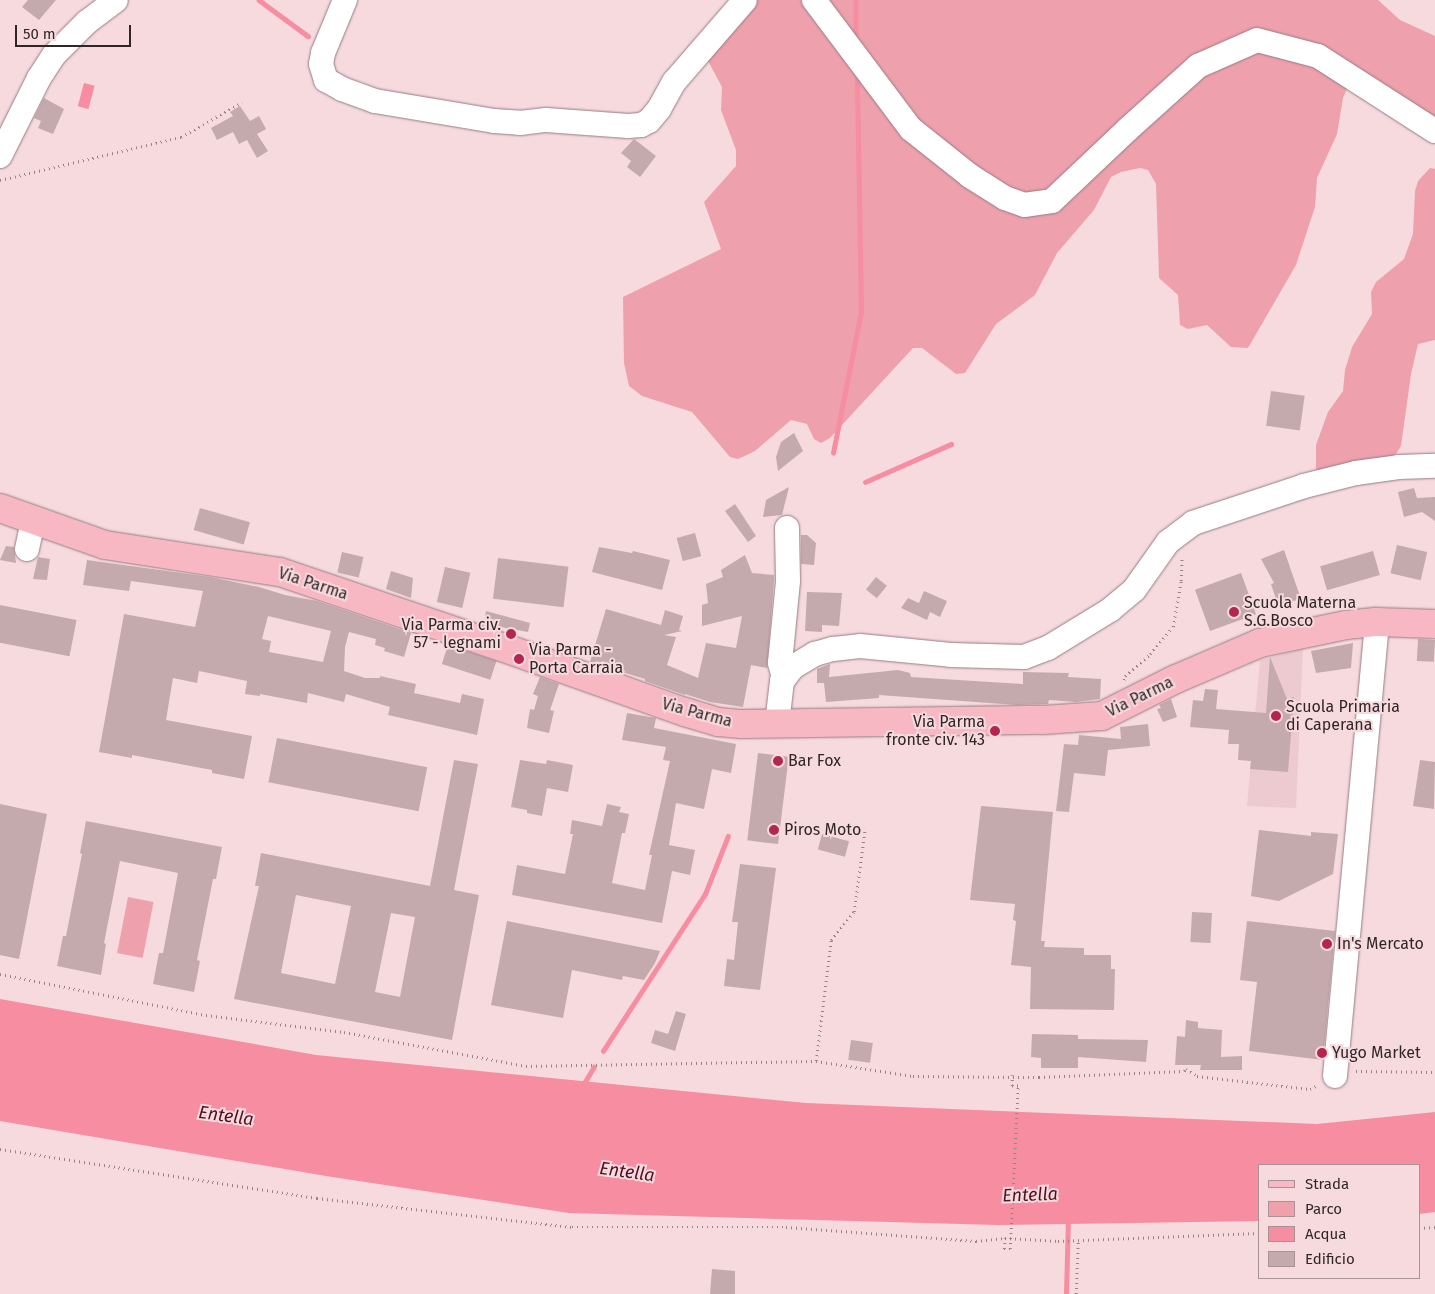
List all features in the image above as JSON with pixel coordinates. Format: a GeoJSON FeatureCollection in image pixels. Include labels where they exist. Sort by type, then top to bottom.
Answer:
{"type":"FeatureCollection","features":[{"type":"Feature","properties":{"kind":"main road","name":"Via Parma"},"geometry":{"type":"LineString","coordinates":[[0,508],[120,549],[251,566],[280,572],[718,722],[777,724],[1043,720],[1102,716],[1176,679],[1260,643],[1346,625],[1377,622],[1435,624]]}},
{"type":"Feature","properties":{"kind":"street"},"geometry":{"type":"LineString","coordinates":[[0,156],[39,78],[54,55],[87,22],[116,0]]}},
{"type":"Feature","properties":{"kind":"street"},"geometry":{"type":"LineString","coordinates":[[345,0],[323,53],[321,64],[326,80],[342,90],[375,101],[494,121],[520,123],[546,120],[628,126],[641,125],[649,121],[659,109],[674,82],[745,0]]}},
{"type":"Feature","properties":{"kind":"street"},"geometry":{"type":"LineString","coordinates":[[814,0],[911,129],[970,176],[1005,198],[1024,205],[1052,201],[1198,66],[1257,40],[1318,56],[1435,131]]}},
{"type":"Feature","properties":{"kind":"street"},"geometry":{"type":"LineString","coordinates":[[784,678],[793,667],[815,654],[833,649],[860,646],[951,655],[1024,657],[1048,648],[1110,610],[1134,590],[1168,542],[1193,523],[1304,486],[1399,467],[1435,466]]}},
{"type":"Feature","properties":{"kind":"street"},"geometry":{"type":"LineString","coordinates":[[27,549],[33,520]]}},
{"type":"Feature","properties":{"kind":"street"},"geometry":{"type":"LineString","coordinates":[[777,724],[784,678],[780,663],[788,581],[787,528]]}},
{"type":"Feature","properties":{"kind":"street"},"geometry":{"type":"LineString","coordinates":[[1335,1076],[1377,622]]}},
{"type":"Feature","properties":{"kind":"path"},"geometry":{"type":"LineString","coordinates":[[0,180],[181,137],[242,102]]}},
{"type":"Feature","properties":{"kind":"path"},"geometry":{"type":"LineString","coordinates":[[1118,709],[1125,676],[1150,654],[1173,627],[1181,581],[1182,554]]}},
{"type":"Feature","properties":{"kind":"path"},"geometry":{"type":"LineString","coordinates":[[816,1061],[831,940],[854,912],[865,828]]}},
{"type":"Feature","properties":{"kind":"path"},"geometry":{"type":"LineString","coordinates":[[0,974],[206,1015],[344,1032],[526,1066],[816,1061],[913,1076],[1109,1075],[1184,1071],[1186,1069],[1197,1076],[1310,1089],[1344,1071],[1435,1072]]}},
{"type":"Feature","properties":{"kind":"path"},"geometry":{"type":"LineString","coordinates":[[1005,1238],[1004,1249],[1010,1249],[1018,1086],[1012,1086],[1012,1075]]}},
{"type":"Feature","properties":{"kind":"path"},"geometry":{"type":"LineString","coordinates":[[0,1149],[317,1198],[572,1227],[786,1227],[976,1241],[1005,1238],[1058,1241],[1258,1234]]}},
{"type":"Feature","properties":{"kind":"path"},"geometry":{"type":"LineString","coordinates":[[1420,1228],[1435,1227]]}},
{"type":"Feature","properties":{"kind":"path"},"geometry":{"type":"LineString","coordinates":[[1076,1294],[1078,1240]]}},
{"type":"Feature","properties":{"kind":"shaded area","name":"Scuola Primaria di Caperana"},"geometry":{"type":"Polygon","coordinates":[[[1303,649],[1296,808],[1247,806],[1260,660],[1303,649]]]}},
{"type":"Feature","properties":{"kind":"green space"},"geometry":{"type":"Polygon","coordinates":[[[757,0],[1378,0],[1400,20],[1435,36],[1435,121],[1354,71],[1343,98],[1337,134],[1317,178],[1315,207],[1296,265],[1248,348],[1231,347],[1207,325],[1188,329],[1180,325],[1178,295],[1159,278],[1156,184],[1148,170],[1140,168],[1121,172],[1111,177],[1094,210],[1057,253],[1035,295],[996,324],[965,373],[956,374],[922,348],[913,348],[830,438],[821,443],[814,439],[807,424],[791,420],[755,451],[738,459],[730,457],[692,412],[642,396],[629,386],[624,363],[623,297],[721,249],[704,202],[736,166],[736,150],[721,110],[722,87],[707,59],[757,0]]]}},
{"type":"Feature","properties":{"kind":"green space"},"geometry":{"type":"Polygon","coordinates":[[[1430,168],[1435,169],[1435,340],[1418,344],[1411,374],[1401,446],[1396,454],[1391,456],[1320,472],[1316,470],[1316,445],[1328,412],[1343,391],[1345,370],[1352,347],[1372,314],[1371,292],[1376,282],[1404,259],[1413,234],[1415,191],[1418,181],[1430,168]]]}},
{"type":"Feature","properties":{"kind":"green space"},"geometry":{"type":"Polygon","coordinates":[[[128,897],[154,902],[143,958],[117,953],[128,897]]]}},
{"type":"Feature","properties":{"kind":"water"},"geometry":{"type":"Polygon","coordinates":[[[84,83],[95,86],[88,109],[78,106],[84,83]]]}},
{"type":"Feature","properties":{"kind":"water","name":"Entella"},"geometry":{"type":"Polygon","coordinates":[[[0,999],[316,1055],[806,1103],[1317,1124],[1435,1112],[1435,1212],[1420,1214],[1420,1164],[1258,1164],[1258,1221],[998,1225],[569,1213],[326,1176],[0,1121],[0,999]]]}},
{"type":"Feature","properties":{"kind":"building"},"geometry":{"type":"Polygon","coordinates":[[[28,0],[56,0],[39,20],[22,7],[28,0]]]}},
{"type":"Feature","properties":{"kind":"building"},"geometry":{"type":"Polygon","coordinates":[[[44,98],[64,109],[53,134],[38,128],[41,121],[34,118],[44,98]]]}},
{"type":"Feature","properties":{"kind":"building"},"geometry":{"type":"Polygon","coordinates":[[[240,106],[250,121],[259,116],[266,129],[257,134],[268,151],[257,158],[247,140],[239,144],[233,132],[217,140],[211,128],[233,116],[230,112],[240,106]]]}},
{"type":"Feature","properties":{"kind":"building"},"geometry":{"type":"Polygon","coordinates":[[[634,139],[656,156],[640,177],[627,167],[631,161],[621,153],[634,139]]]}},
{"type":"Feature","properties":{"kind":"building"},"geometry":{"type":"Polygon","coordinates":[[[1271,391],[1305,396],[1300,430],[1266,426],[1271,391]]]}},
{"type":"Feature","properties":{"kind":"building"},"geometry":{"type":"Polygon","coordinates":[[[794,433],[803,451],[778,471],[776,457],[781,442],[794,433]]]}},
{"type":"Feature","properties":{"kind":"building"},"geometry":{"type":"Polygon","coordinates":[[[789,487],[782,515],[763,517],[766,500],[789,487]]]}},
{"type":"Feature","properties":{"kind":"building"},"geometry":{"type":"Polygon","coordinates":[[[1414,488],[1417,498],[1435,497],[1435,521],[1422,512],[1404,517],[1398,492],[1414,488]]]}},
{"type":"Feature","properties":{"kind":"building"},"geometry":{"type":"Polygon","coordinates":[[[735,504],[756,536],[748,542],[725,511],[735,504]]]}},
{"type":"Feature","properties":{"kind":"building"},"geometry":{"type":"Polygon","coordinates":[[[200,508],[250,522],[244,544],[194,530],[200,508]]]}},
{"type":"Feature","properties":{"kind":"building"},"geometry":{"type":"Polygon","coordinates":[[[695,533],[701,556],[683,561],[677,538],[695,533]]]}},
{"type":"Feature","properties":{"kind":"building"},"geometry":{"type":"Polygon","coordinates":[[[801,535],[807,535],[816,543],[814,565],[801,564],[801,535]]]}},
{"type":"Feature","properties":{"kind":"building"},"geometry":{"type":"Polygon","coordinates":[[[1397,545],[1427,552],[1421,580],[1390,573],[1397,545]]]}},
{"type":"Feature","properties":{"kind":"building"},"geometry":{"type":"Polygon","coordinates":[[[6,546],[14,547],[16,563],[0,560],[6,546]]]}},
{"type":"Feature","properties":{"kind":"building"},"geometry":{"type":"Polygon","coordinates":[[[599,547],[632,553],[633,551],[670,560],[662,590],[592,572],[599,547]]]}},
{"type":"Feature","properties":{"kind":"building"},"geometry":{"type":"Polygon","coordinates":[[[1284,550],[1301,599],[1278,605],[1271,584],[1274,583],[1261,559],[1284,550]]]}},
{"type":"Feature","properties":{"kind":"building"},"geometry":{"type":"Polygon","coordinates":[[[1373,551],[1380,575],[1327,590],[1320,566],[1373,551]]]}},
{"type":"Feature","properties":{"kind":"building"},"geometry":{"type":"Polygon","coordinates":[[[342,552],[363,557],[359,577],[337,572],[342,552]]]}},
{"type":"Feature","properties":{"kind":"building"},"geometry":{"type":"Polygon","coordinates":[[[745,555],[752,573],[774,575],[774,580],[767,668],[751,665],[743,707],[710,702],[685,695],[645,681],[645,679],[590,662],[606,609],[661,625],[665,610],[683,616],[679,630],[682,631],[664,635],[676,637],[667,665],[698,678],[706,643],[736,648],[742,616],[702,626],[702,605],[708,603],[706,584],[723,577],[721,570],[745,555]]]}},
{"type":"Feature","properties":{"kind":"building"},"geometry":{"type":"Polygon","coordinates":[[[38,557],[50,559],[47,580],[33,579],[38,557]]]}},
{"type":"Feature","properties":{"kind":"building"},"geometry":{"type":"Polygon","coordinates":[[[498,558],[568,567],[563,607],[493,599],[498,558]]]}},
{"type":"Feature","properties":{"kind":"building"},"geometry":{"type":"Polygon","coordinates":[[[87,560],[210,577],[317,601],[411,633],[404,657],[384,651],[385,648],[375,645],[376,639],[349,632],[345,647],[344,671],[365,678],[380,678],[380,676],[416,684],[414,693],[460,703],[462,694],[484,699],[477,735],[388,715],[390,707],[346,694],[344,702],[308,693],[307,703],[260,694],[260,696],[245,694],[247,681],[199,671],[197,683],[173,678],[166,720],[252,736],[244,779],[212,773],[212,770],[132,755],[132,758],[99,752],[124,614],[195,627],[203,591],[131,581],[129,591],[83,585],[87,560]],[[268,616],[262,639],[271,641],[269,652],[323,662],[331,631],[268,616]]]}},
{"type":"Feature","properties":{"kind":"building"},"geometry":{"type":"Polygon","coordinates":[[[445,567],[470,573],[462,608],[437,602],[445,567]]]}},
{"type":"Feature","properties":{"kind":"building"},"geometry":{"type":"Polygon","coordinates":[[[391,571],[413,578],[411,598],[386,589],[391,571]]]}},
{"type":"Feature","properties":{"kind":"building"},"geometry":{"type":"Polygon","coordinates":[[[1241,573],[1256,614],[1210,631],[1195,590],[1241,573]]]}},
{"type":"Feature","properties":{"kind":"building"},"geometry":{"type":"Polygon","coordinates":[[[876,577],[887,586],[877,598],[866,589],[876,577]]]}},
{"type":"Feature","properties":{"kind":"building"},"geometry":{"type":"Polygon","coordinates":[[[924,591],[947,601],[940,617],[930,612],[927,620],[901,608],[908,598],[919,603],[924,591]]]}},
{"type":"Feature","properties":{"kind":"building"},"geometry":{"type":"Polygon","coordinates":[[[807,592],[842,593],[839,626],[822,625],[822,632],[805,631],[807,592]]]}},
{"type":"Feature","properties":{"kind":"building"},"geometry":{"type":"Polygon","coordinates":[[[0,605],[77,620],[70,656],[0,643],[0,605]]]}},
{"type":"Feature","properties":{"kind":"building"},"geometry":{"type":"Polygon","coordinates":[[[486,611],[530,623],[528,632],[484,624],[486,611]]]}},
{"type":"Feature","properties":{"kind":"building"},"geometry":{"type":"Polygon","coordinates":[[[1418,639],[1435,640],[1434,662],[1417,661],[1418,639]]]}},
{"type":"Feature","properties":{"kind":"building"},"geometry":{"type":"Polygon","coordinates":[[[1353,643],[1351,668],[1316,673],[1311,651],[1353,643]]]}},
{"type":"Feature","properties":{"kind":"building"},"geometry":{"type":"Polygon","coordinates":[[[448,645],[497,661],[490,680],[442,664],[448,645]]]}},
{"type":"Feature","properties":{"kind":"building"},"geometry":{"type":"Polygon","coordinates":[[[1270,657],[1287,699],[1294,697],[1288,772],[1250,769],[1251,761],[1238,760],[1239,744],[1228,744],[1229,730],[1190,727],[1193,700],[1203,701],[1205,689],[1218,690],[1216,709],[1266,713],[1270,657]]]}},
{"type":"Feature","properties":{"kind":"building"},"geometry":{"type":"Polygon","coordinates":[[[830,664],[829,677],[898,670],[910,673],[911,677],[1023,684],[1023,672],[1069,673],[1068,677],[1101,679],[1100,699],[1076,702],[1049,700],[1048,704],[1017,705],[879,695],[879,698],[826,702],[824,683],[817,683],[817,669],[830,664]]]}},
{"type":"Feature","properties":{"kind":"building"},"geometry":{"type":"Polygon","coordinates":[[[540,677],[559,684],[550,710],[554,711],[549,733],[527,728],[530,709],[534,710],[538,696],[533,694],[540,677]]]}},
{"type":"Feature","properties":{"kind":"building"},"geometry":{"type":"Polygon","coordinates":[[[1171,699],[1177,717],[1163,722],[1157,709],[1161,708],[1159,705],[1171,699]]]}},
{"type":"Feature","properties":{"kind":"building"},"geometry":{"type":"Polygon","coordinates":[[[627,713],[656,718],[654,728],[736,744],[731,773],[712,769],[704,809],[676,803],[669,845],[695,850],[690,875],[672,871],[662,923],[512,895],[517,865],[565,874],[573,834],[570,834],[572,820],[602,826],[607,804],[621,807],[619,812],[629,814],[625,833],[622,833],[612,883],[645,890],[652,855],[649,855],[670,761],[663,760],[666,747],[622,740],[627,713]]]}},
{"type":"Feature","properties":{"kind":"building"},"geometry":{"type":"Polygon","coordinates":[[[1148,724],[1150,746],[1108,750],[1105,776],[1074,773],[1069,812],[1056,811],[1064,744],[1078,745],[1079,735],[1121,739],[1120,727],[1148,724]]]}},
{"type":"Feature","properties":{"kind":"building"},"geometry":{"type":"Polygon","coordinates":[[[277,738],[427,767],[419,811],[268,782],[277,738]]]}},
{"type":"Feature","properties":{"kind":"building"},"geometry":{"type":"Polygon","coordinates":[[[758,753],[789,757],[778,844],[747,840],[758,753]]]}},
{"type":"Feature","properties":{"kind":"building"},"geometry":{"type":"Polygon","coordinates":[[[454,760],[478,764],[454,890],[479,895],[452,1040],[234,999],[259,886],[255,886],[261,853],[430,886],[454,760]],[[296,895],[281,973],[335,984],[351,906],[296,895]],[[391,913],[375,992],[400,997],[415,917],[391,913]]]}},
{"type":"Feature","properties":{"kind":"building"},"geometry":{"type":"Polygon","coordinates":[[[520,760],[546,764],[547,760],[573,765],[568,792],[547,788],[542,816],[527,813],[527,810],[511,807],[520,760]]]}},
{"type":"Feature","properties":{"kind":"building"},"geometry":{"type":"Polygon","coordinates":[[[1420,760],[1435,762],[1434,809],[1413,806],[1420,760]]]}},
{"type":"Feature","properties":{"kind":"building"},"geometry":{"type":"Polygon","coordinates":[[[0,804],[47,814],[19,959],[0,955],[0,804]]]}},
{"type":"Feature","properties":{"kind":"building"},"geometry":{"type":"Polygon","coordinates":[[[981,806],[1053,812],[1041,941],[1045,941],[1044,947],[1084,948],[1084,955],[1111,955],[1111,969],[1115,969],[1114,1010],[1030,1009],[1031,967],[1011,965],[1016,921],[1013,920],[1015,904],[970,900],[981,806]]]}},
{"type":"Feature","properties":{"kind":"building"},"geometry":{"type":"Polygon","coordinates":[[[86,821],[222,847],[216,879],[213,879],[197,960],[200,961],[194,992],[153,984],[159,953],[163,953],[178,873],[120,861],[104,943],[106,944],[101,975],[57,966],[63,936],[66,936],[82,854],[80,853],[86,821]]]}},
{"type":"Feature","properties":{"kind":"building"},"geometry":{"type":"Polygon","coordinates":[[[1259,830],[1311,836],[1311,832],[1338,834],[1333,874],[1279,901],[1251,896],[1259,830]]]}},
{"type":"Feature","properties":{"kind":"building"},"geometry":{"type":"Polygon","coordinates":[[[822,834],[849,841],[845,857],[818,849],[822,834]]]}},
{"type":"Feature","properties":{"kind":"building"},"geometry":{"type":"Polygon","coordinates":[[[740,864],[776,868],[760,990],[724,986],[727,959],[734,960],[738,922],[732,922],[740,864]]]}},
{"type":"Feature","properties":{"kind":"building"},"geometry":{"type":"Polygon","coordinates":[[[1192,912],[1212,913],[1210,943],[1190,942],[1192,912]]]}},
{"type":"Feature","properties":{"kind":"building"},"geometry":{"type":"Polygon","coordinates":[[[507,921],[660,951],[644,980],[623,976],[622,980],[572,970],[563,1018],[491,1005],[507,921]]]}},
{"type":"Feature","properties":{"kind":"building"},"geometry":{"type":"Polygon","coordinates":[[[1247,921],[1335,931],[1323,1060],[1249,1051],[1257,982],[1240,980],[1247,921]]]}},
{"type":"Feature","properties":{"kind":"building"},"geometry":{"type":"Polygon","coordinates":[[[676,1011],[686,1014],[675,1051],[651,1043],[655,1030],[668,1034],[676,1011]]]}},
{"type":"Feature","properties":{"kind":"building"},"geometry":{"type":"Polygon","coordinates":[[[1186,1020],[1198,1022],[1198,1028],[1222,1030],[1221,1057],[1242,1056],[1242,1070],[1200,1070],[1201,1065],[1175,1065],[1177,1036],[1185,1037],[1186,1020]]]}},
{"type":"Feature","properties":{"kind":"building"},"geometry":{"type":"Polygon","coordinates":[[[1032,1034],[1078,1035],[1078,1039],[1148,1040],[1146,1062],[1078,1057],[1078,1068],[1041,1068],[1041,1058],[1031,1057],[1032,1034]]]}},
{"type":"Feature","properties":{"kind":"building"},"geometry":{"type":"Polygon","coordinates":[[[851,1040],[873,1043],[870,1063],[848,1060],[851,1040]]]}},
{"type":"Feature","properties":{"kind":"building"},"geometry":{"type":"Polygon","coordinates":[[[712,1269],[735,1271],[735,1294],[710,1294],[712,1269]]]}},
{"type":"Feature","properties":{"kind":"waterway"},"geometry":{"type":"LineString","coordinates":[[259,0],[308,36]]}},
{"type":"Feature","properties":{"kind":"waterway"},"geometry":{"type":"LineString","coordinates":[[856,0],[856,41]]}},
{"type":"Feature","properties":{"kind":"waterway"},"geometry":{"type":"LineString","coordinates":[[833,453],[861,312],[857,71]]}},
{"type":"Feature","properties":{"kind":"waterway"},"geometry":{"type":"LineString","coordinates":[[865,482],[951,444]]}},
{"type":"Feature","properties":{"kind":"waterway"},"geometry":{"type":"LineString","coordinates":[[603,1051],[705,894],[728,836]]}},
{"type":"Feature","properties":{"kind":"waterway"},"geometry":{"type":"LineString","coordinates":[[583,1085],[594,1067]]}},
{"type":"Feature","properties":{"kind":"waterway"},"geometry":{"type":"LineString","coordinates":[[1066,1294],[1068,1218]]}},
{"type":"Feature","properties":{"kind":"place","name":"Scuola Materna S.G.Bosco"},"geometry":{"type":"Point","coordinates":[1234,612]}},
{"type":"Feature","properties":{"kind":"place","name":"Via Parma civ. 57 - legnami"},"geometry":{"type":"Point","coordinates":[511,634]}},
{"type":"Feature","properties":{"kind":"place","name":"Via Parma - Porta Carraia"},"geometry":{"type":"Point","coordinates":[519,659]}},
{"type":"Feature","properties":{"kind":"place","name":"Scuola Primaria di Caperana"},"geometry":{"type":"Point","coordinates":[1276,716]}},
{"type":"Feature","properties":{"kind":"place","name":"Via Parma fronte civ. 143"},"geometry":{"type":"Point","coordinates":[995,731]}},
{"type":"Feature","properties":{"kind":"place","name":"Bar Fox"},"geometry":{"type":"Point","coordinates":[778,761]}},
{"type":"Feature","properties":{"kind":"place","name":"Piros Moto"},"geometry":{"type":"Point","coordinates":[774,830]}},
{"type":"Feature","properties":{"kind":"place","name":"In's Mercato"},"geometry":{"type":"Point","coordinates":[1327,944]}},
{"type":"Feature","properties":{"kind":"place","name":"Yugo Market"},"geometry":{"type":"Point","coordinates":[1322,1053]}}]}
